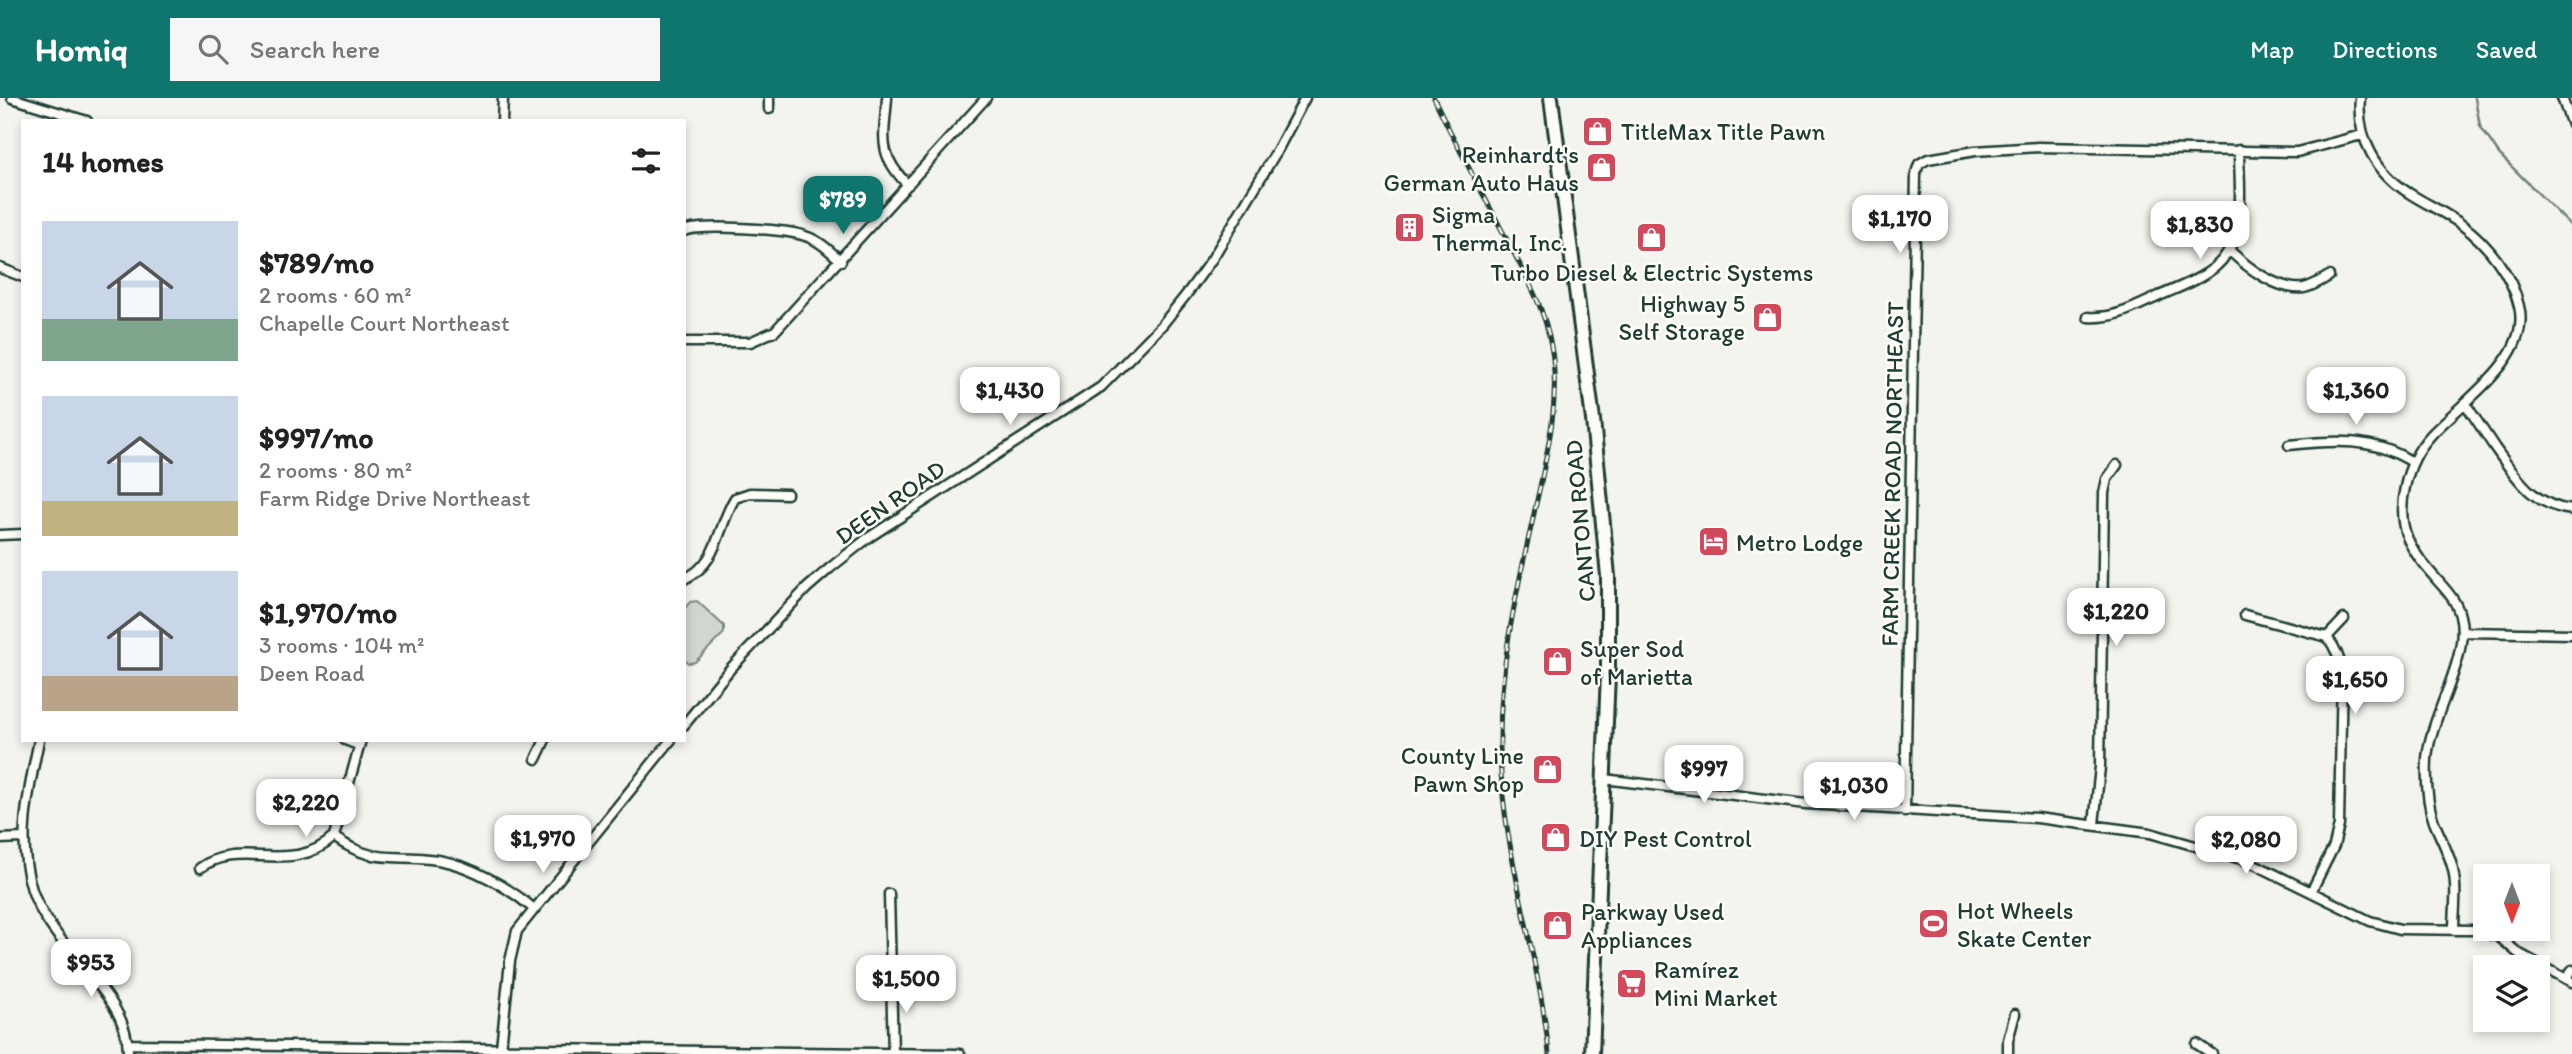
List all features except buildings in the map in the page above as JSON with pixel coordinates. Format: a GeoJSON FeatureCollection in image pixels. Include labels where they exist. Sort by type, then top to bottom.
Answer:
{"type":"FeatureCollection","features":[{"type":"Feature","properties":{"kind":"main road","name":"CANTON ROAD"},"geometry":{"type":"LineString","coordinates":[[1551,98],[1592,419],[1608,576],[1609,646],[1592,1054]]}},
{"type":"Feature","properties":{"kind":"street"},"geometry":{"type":"LineString","coordinates":[[12,98],[80,119]]}},
{"type":"Feature","properties":{"kind":"street"},"geometry":{"type":"LineString","coordinates":[[502,119],[503,98]]}},
{"type":"Feature","properties":{"kind":"street"},"geometry":{"type":"LineString","coordinates":[[769,98],[769,109]]}},
{"type":"Feature","properties":{"kind":"street"},"geometry":{"type":"LineString","coordinates":[[887,98],[885,151],[892,168],[908,185]]}},
{"type":"Feature","properties":{"kind":"street"},"geometry":{"type":"LineString","coordinates":[[686,342],[735,344],[764,338],[786,322],[986,98]]}},
{"type":"Feature","properties":{"kind":"street","name":"DEEN ROAD"},"geometry":{"type":"LineString","coordinates":[[686,723],[731,668],[807,588],[830,568],[868,538],[1101,387],[1114,374],[1162,325],[1212,258],[1278,149],[1305,98]]}},
{"type":"Feature","properties":{"kind":"street"},"geometry":{"type":"LineString","coordinates":[[2360,98],[2359,120],[2362,135],[2374,158],[2392,180],[2410,194],[2461,224],[2482,243],[2516,294],[2521,323],[2515,344],[2503,364],[2430,436],[2412,463],[2402,507],[2405,533],[2418,559],[2451,595],[2458,608],[2463,632],[2431,734],[2427,759],[2430,805],[2453,869],[2454,930]]}},
{"type":"Feature","properties":{"kind":"street"},"geometry":{"type":"LineString","coordinates":[[2562,98],[2572,125]]}},
{"type":"Feature","properties":{"kind":"street","name":"FARM CREEK ROAD NORTHEAST"},"geometry":{"type":"LineString","coordinates":[[1905,812],[1916,195],[1919,164],[1928,159],[1949,155],[2018,148],[2297,152],[2362,135]]}},
{"type":"Feature","properties":{"kind":"street"},"geometry":{"type":"LineString","coordinates":[[2088,317],[2106,318],[2158,297],[2207,273],[2230,251],[2238,226],[2239,150]]}},
{"type":"Feature","properties":{"kind":"street"},"geometry":{"type":"LineString","coordinates":[[686,231],[704,227],[797,234],[824,246],[841,261]]}},
{"type":"Feature","properties":{"kind":"street"},"geometry":{"type":"LineString","coordinates":[[2230,251],[2261,275],[2284,285],[2304,288],[2329,276]]}},
{"type":"Feature","properties":{"kind":"street"},"geometry":{"type":"LineString","coordinates":[[0,268],[21,276]]}},
{"type":"Feature","properties":{"kind":"street"},"geometry":{"type":"LineString","coordinates":[[2465,402],[2530,493],[2555,507],[2572,510]]}},
{"type":"Feature","properties":{"kind":"street"},"geometry":{"type":"LineString","coordinates":[[2289,445],[2351,441],[2387,449],[2412,463]]}},
{"type":"Feature","properties":{"kind":"street"},"geometry":{"type":"LineString","coordinates":[[2094,824],[2100,767],[2104,492],[2107,479],[2117,465]]}},
{"type":"Feature","properties":{"kind":"street"},"geometry":{"type":"LineString","coordinates":[[686,578],[702,568],[710,559],[727,511],[735,498],[750,494],[787,494]]}},
{"type":"Feature","properties":{"kind":"street"},"geometry":{"type":"LineString","coordinates":[[0,535],[21,534]]}},
{"type":"Feature","properties":{"kind":"street"},"geometry":{"type":"LineString","coordinates":[[2245,615],[2327,638],[2337,652],[2342,670],[2339,825],[2334,846],[2311,892]]}},
{"type":"Feature","properties":{"kind":"street"},"geometry":{"type":"LineString","coordinates":[[2327,638],[2344,619]]}},
{"type":"Feature","properties":{"kind":"street"},"geometry":{"type":"LineString","coordinates":[[2463,632],[2572,634]]}},
{"type":"Feature","properties":{"kind":"street"},"geometry":{"type":"LineString","coordinates":[[39,742],[23,838],[28,872],[39,907],[61,942],[115,1005],[124,1023],[129,1044],[128,1054]]}},
{"type":"Feature","properties":{"kind":"street"},"geometry":{"type":"LineString","coordinates":[[536,759],[544,742]]}},
{"type":"Feature","properties":{"kind":"street"},"geometry":{"type":"LineString","coordinates":[[501,1048],[514,938],[534,909],[669,742]]}},
{"type":"Feature","properties":{"kind":"street"},"geometry":{"type":"LineString","coordinates":[[200,868],[210,860],[225,857],[301,856],[322,847],[334,837],[360,743]]}},
{"type":"Feature","properties":{"kind":"street"},"geometry":{"type":"LineString","coordinates":[[1604,779],[1806,804],[2037,818],[2150,833],[2248,861],[2370,921],[2408,929],[2473,930],[2499,937],[2518,953],[2569,981],[2572,970]]}},
{"type":"Feature","properties":{"kind":"street"},"geometry":{"type":"LineString","coordinates":[[334,837],[351,849],[367,855],[436,860],[465,868],[534,909]]}},
{"type":"Feature","properties":{"kind":"street"},"geometry":{"type":"LineString","coordinates":[[0,839],[23,838]]}},
{"type":"Feature","properties":{"kind":"street"},"geometry":{"type":"LineString","coordinates":[[889,894],[892,1054]]}},
{"type":"Feature","properties":{"kind":"street"},"geometry":{"type":"LineString","coordinates":[[2008,1054],[2008,1040],[2015,1014]]}},
{"type":"Feature","properties":{"kind":"street"},"geometry":{"type":"LineString","coordinates":[[129,1044],[319,1050],[501,1048],[960,1054]]}},
{"type":"Feature","properties":{"kind":"street"},"geometry":{"type":"LineString","coordinates":[[2197,1044],[2212,1054]]}},
{"type":"Feature","properties":{"kind":"shaded area"},"geometry":{"type":"Polygon","coordinates":[[[697,601],[724,626],[724,633],[695,662],[688,663],[686,607],[690,602],[697,601]]]}},
{"type":"Feature","properties":{"kind":"waterway"},"geometry":{"type":"LineString","coordinates":[[2475,98],[2480,126],[2499,154],[2572,227]]}},
{"type":"Feature","properties":{"kind":"railway"},"geometry":{"type":"LineString","coordinates":[[1434,98],[1534,293],[1548,332],[1554,368],[1550,435],[1514,606],[1500,718],[1502,786],[1507,824],[1549,1054]]}},
{"type":"Feature","properties":{"kind":"place","name":"TitleMax Title Pawn"},"geometry":{"type":"Point","coordinates":[1598,131]}},
{"type":"Feature","properties":{"kind":"place","name":"Reinhardt's German Auto Haus"},"geometry":{"type":"Point","coordinates":[1602,168]}},
{"type":"Feature","properties":{"kind":"place","name":"Sigma Thermal, Inc."},"geometry":{"type":"Point","coordinates":[1409,228]}},
{"type":"Feature","properties":{"kind":"place","name":"Turbo Diesel & Electric Systems"},"geometry":{"type":"Point","coordinates":[1652,238]}},
{"type":"Feature","properties":{"kind":"place","name":"Highway 5 Self Storage"},"geometry":{"type":"Point","coordinates":[1768,317]}},
{"type":"Feature","properties":{"kind":"place","name":"Metro Lodge"},"geometry":{"type":"Point","coordinates":[1713,542]}},
{"type":"Feature","properties":{"kind":"place","name":"Super Sod of Marietta"},"geometry":{"type":"Point","coordinates":[1557,662]}},
{"type":"Feature","properties":{"kind":"place","name":"County Line Pawn Shop"},"geometry":{"type":"Point","coordinates":[1547,769]}},
{"type":"Feature","properties":{"kind":"place","name":"DIY Pest Control"},"geometry":{"type":"Point","coordinates":[1556,838]}},
{"type":"Feature","properties":{"kind":"place","name":"Hot Wheels Skate Center"},"geometry":{"type":"Point","coordinates":[1934,924]}},
{"type":"Feature","properties":{"kind":"place","name":"Parkway Used Appliances"},"geometry":{"type":"Point","coordinates":[1558,925]}},
{"type":"Feature","properties":{"kind":"place","name":"Ramírez Mini Market"},"geometry":{"type":"Point","coordinates":[1631,983]}}]}
